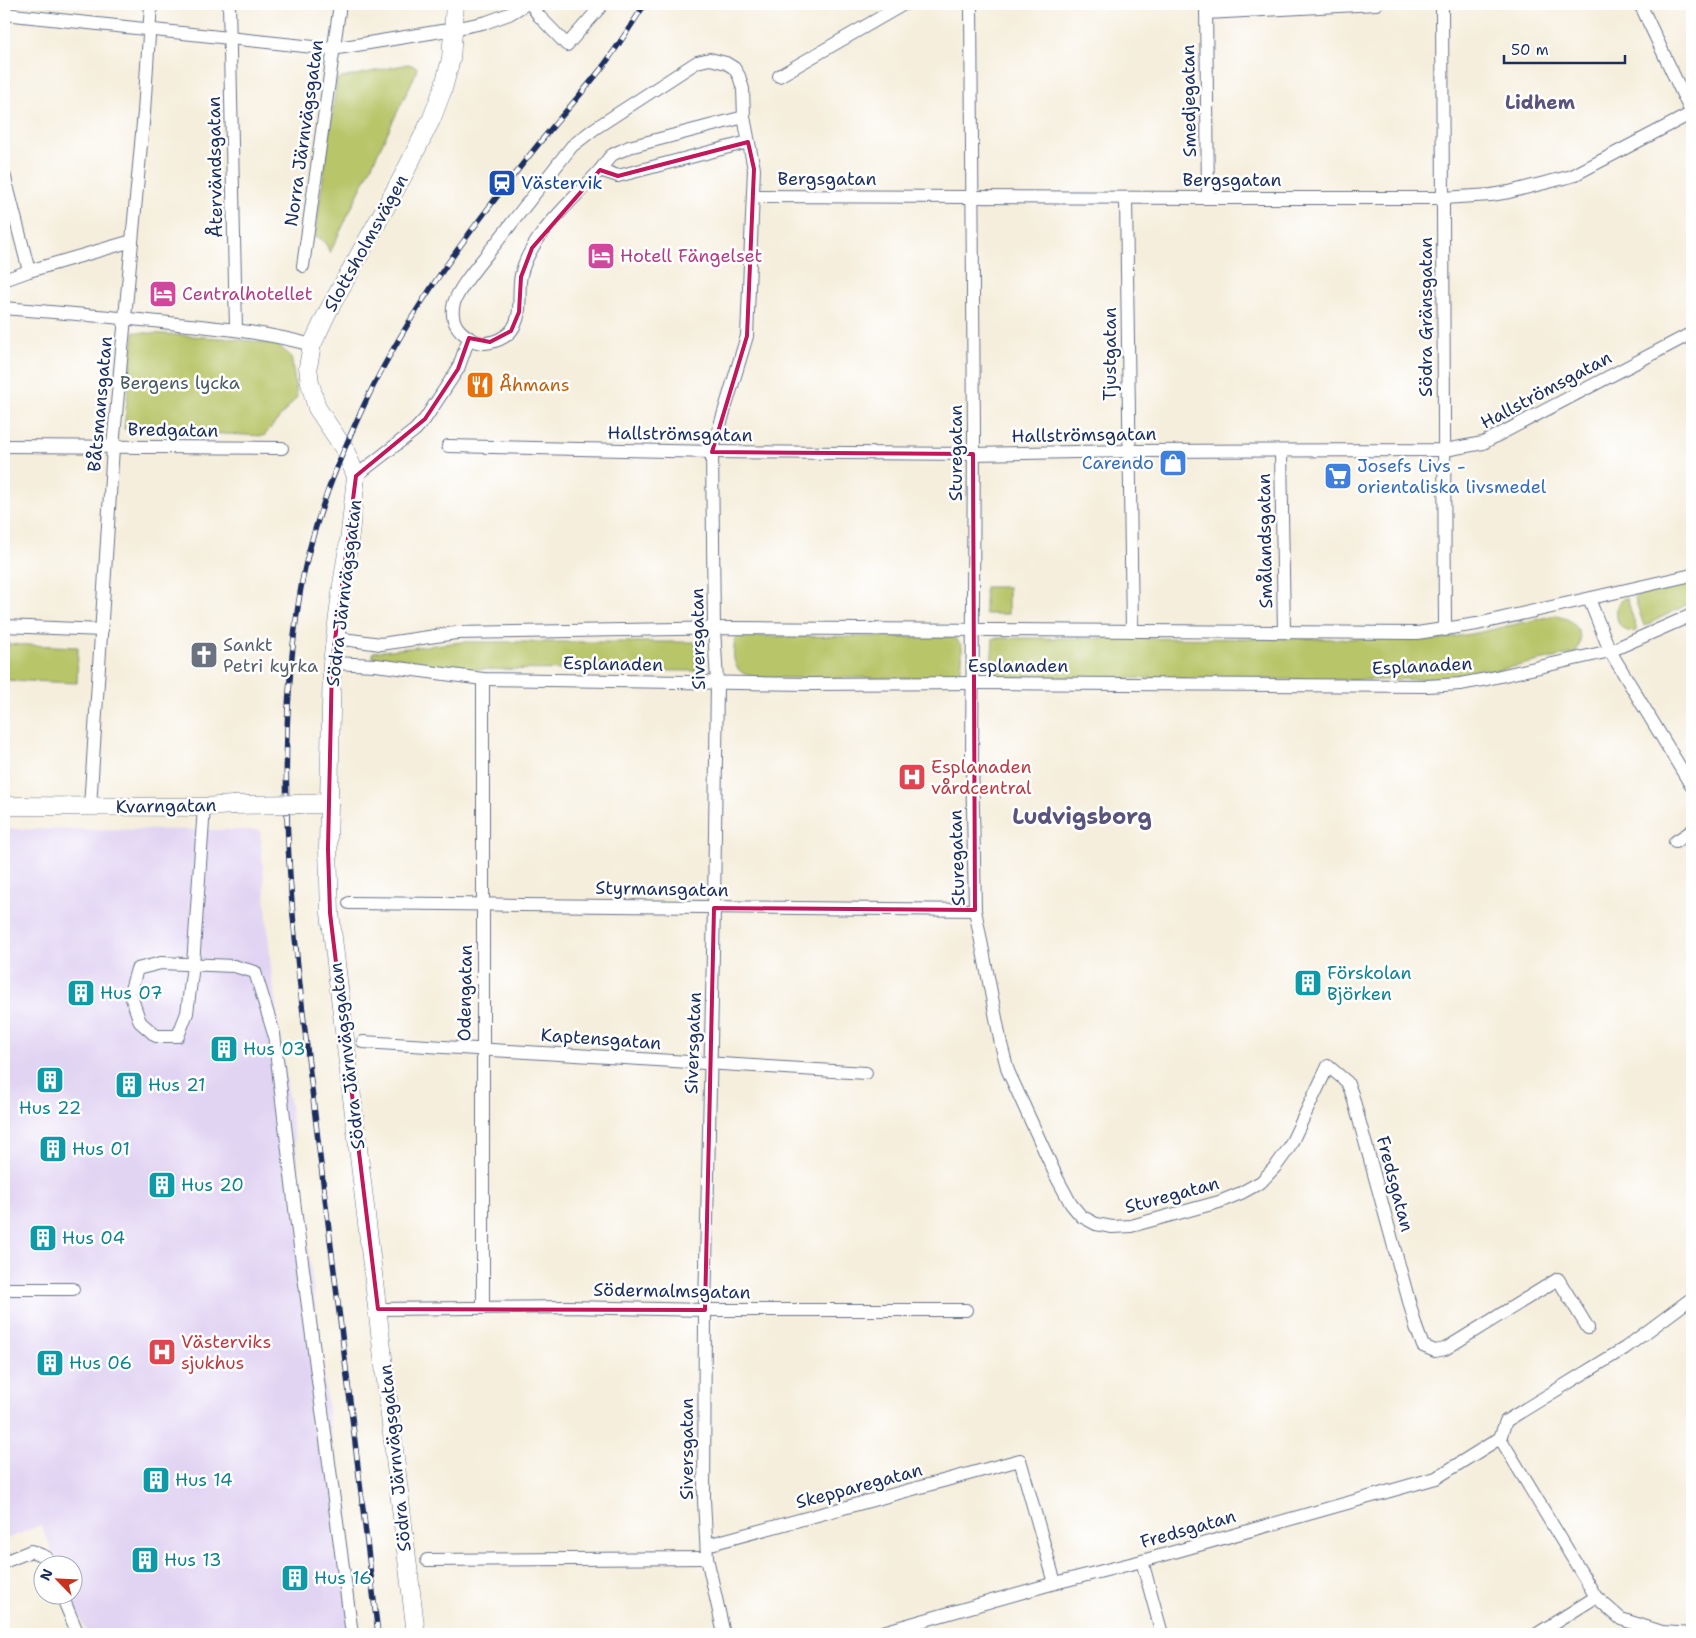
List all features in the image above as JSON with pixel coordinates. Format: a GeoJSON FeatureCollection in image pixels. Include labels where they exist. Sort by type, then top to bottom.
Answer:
{"type":"FeatureCollection","features":[{"type":"Feature","properties":{"kind":"street","name":"Båtsmansgatan"},"geometry":{"type":"LineString","coordinates":[[90,807],[113,447],[144,112],[151,4]]}},
{"type":"Feature","properties":{"kind":"street","name":"Återvändsgatan"},"geometry":{"type":"LineString","coordinates":[[229,4],[236,330]]}},
{"type":"Feature","properties":{"kind":"street","name":"Norra Järnvägsgatan"},"geometry":{"type":"LineString","coordinates":[[303,266],[332,49],[340,4]]}},
{"type":"Feature","properties":{"kind":"street","name":"Slottsholmsvägen"},"geometry":{"type":"LineString","coordinates":[[356,476],[345,450],[314,402],[308,367],[312,345],[328,311],[403,176],[432,118],[443,89],[451,59],[455,4]]}},
{"type":"Feature","properties":{"kind":"street"},"geometry":{"type":"LineString","coordinates":[[4,14],[332,49],[487,22],[509,14],[526,4]]}},
{"type":"Feature","properties":{"kind":"street"},"geometry":{"type":"LineString","coordinates":[[531,4],[539,16],[567,45],[603,4]]}},
{"type":"Feature","properties":{"kind":"street"},"geometry":{"type":"LineString","coordinates":[[778,76],[904,4]]}},
{"type":"Feature","properties":{"kind":"street","name":"Sturegatan"},"geometry":{"type":"LineString","coordinates":[[971,4],[974,454],[972,759],[975,910],[1000,1044],[1008,1070],[1057,1178],[1071,1204],[1081,1216],[1096,1224],[1112,1227],[1131,1226],[1219,1202],[1261,1182],[1289,1148],[1328,1066]]}},
{"type":"Feature","properties":{"kind":"street"},"geometry":{"type":"LineString","coordinates":[[1206,8],[1376,4]]}},
{"type":"Feature","properties":{"kind":"street","name":"Södra Gränsgatan"},"geometry":{"type":"LineString","coordinates":[[1442,4],[1445,630]]}},
{"type":"Feature","properties":{"kind":"street"},"geometry":{"type":"LineString","coordinates":[[1638,4],[1642,8],[1692,113]]}},
{"type":"Feature","properties":{"kind":"street","name":"Smedjegatan"},"geometry":{"type":"LineString","coordinates":[[1206,8],[1208,198]]}},
{"type":"Feature","properties":{"kind":"street","name":"Siversgatan"},"geometry":{"type":"LineString","coordinates":[[468,338],[458,330],[453,317],[453,306],[459,293],[467,280],[572,146],[594,129],[697,62],[710,60],[726,63],[734,68],[743,89],[744,116],[754,169],[747,336],[712,452],[714,628],[717,682],[705,1310],[704,1500],[706,1545],[707,1558],[724,1634]]}},
{"type":"Feature","properties":{"kind":"street","name":"Bergsgatan"},"geometry":{"type":"LineString","coordinates":[[753,196],[1443,198],[1491,195],[1572,176],[1692,113]]}},
{"type":"Feature","properties":{"kind":"street"},"geometry":{"type":"LineString","coordinates":[[356,476],[415,430],[424,419],[458,369],[468,338],[477,343],[490,342],[505,337],[511,331],[516,324],[519,312],[521,277],[532,248],[612,155],[629,147],[744,116]]}},
{"type":"Feature","properties":{"kind":"street"},"geometry":{"type":"LineString","coordinates":[[600,170],[618,176],[748,142]]}},
{"type":"Feature","properties":{"kind":"street"},"geometry":{"type":"LineString","coordinates":[[4,174],[29,270]]}},
{"type":"Feature","properties":{"kind":"street","name":"Tjustgatan"},"geometry":{"type":"LineString","coordinates":[[1126,198],[1128,451],[1132,630]]}},
{"type":"Feature","properties":{"kind":"street"},"geometry":{"type":"LineString","coordinates":[[4,280],[29,270],[132,241]]}},
{"type":"Feature","properties":{"kind":"street"},"geometry":{"type":"LineString","coordinates":[[4,308],[126,318],[236,330],[312,345]]}},
{"type":"Feature","properties":{"kind":"street","name":"Hallströmsgatan"},"geometry":{"type":"LineString","coordinates":[[448,446],[712,452],[974,454],[1128,451],[1445,450],[1483,443],[1692,333]]}},
{"type":"Feature","properties":{"kind":"street","name":"Bredgatan"},"geometry":{"type":"LineString","coordinates":[[4,446],[282,448]]}},
{"type":"Feature","properties":{"kind":"street","name":"Smålandsgatan"},"geometry":{"type":"LineString","coordinates":[[1281,451],[1284,631]]}},
{"type":"Feature","properties":{"kind":"street","name":"Södra Järnvägsgatan"},"geometry":{"type":"LineString","coordinates":[[356,476],[332,663],[328,849],[330,913],[416,1634]]}},
{"type":"Feature","properties":{"kind":"street","name":"Esplanaden"},"geometry":{"type":"LineString","coordinates":[[335,638],[381,644],[456,633],[714,628],[1417,633],[1445,630],[1692,575]]}},
{"type":"Feature","properties":{"kind":"street"},"geometry":{"type":"LineString","coordinates":[[1589,599],[1610,651],[1692,788]]}},
{"type":"Feature","properties":{"kind":"street","name":"Esplanaden"},"geometry":{"type":"LineString","coordinates":[[332,663],[376,665],[483,679],[811,684],[973,683],[1427,686],[1487,680],[1610,651],[1692,614]]}},
{"type":"Feature","properties":{"kind":"street"},"geometry":{"type":"LineString","coordinates":[[4,626],[102,630]]}},
{"type":"Feature","properties":{"kind":"street","name":"Odengatan"},"geometry":{"type":"LineString","coordinates":[[483,679],[483,1307]]}},
{"type":"Feature","properties":{"kind":"street","name":"Kvarngatan"},"geometry":{"type":"LineString","coordinates":[[4,806],[204,808],[233,805],[329,804]]}},
{"type":"Feature","properties":{"kind":"street"},"geometry":{"type":"LineString","coordinates":[[204,808],[193,965],[187,1013],[178,1036],[156,1036],[140,1022],[130,993],[137,969],[161,963],[193,965],[234,966],[254,972],[274,1034],[296,1217],[352,1634]]}},
{"type":"Feature","properties":{"kind":"street"},"geometry":{"type":"LineString","coordinates":[[1675,842],[1692,831]]}},
{"type":"Feature","properties":{"kind":"street","name":"Styrmansgatan"},"geometry":{"type":"LineString","coordinates":[[349,903],[975,910]]}},
{"type":"Feature","properties":{"kind":"street","name":"Kaptensgatan"},"geometry":{"type":"LineString","coordinates":[[363,1042],[866,1073]]}},
{"type":"Feature","properties":{"kind":"street","name":"Fredsgatan"},"geometry":{"type":"LineString","coordinates":[[1328,1066],[1347,1082],[1352,1094],[1423,1346],[1435,1351],[1445,1350],[1558,1279],[1588,1328]]}},
{"type":"Feature","properties":{"kind":"street"},"geometry":{"type":"LineString","coordinates":[[4,1289],[73,1289]]}},
{"type":"Feature","properties":{"kind":"street","name":"Fredsgatan"},"geometry":{"type":"LineString","coordinates":[[876,1634],[1436,1478],[1500,1438],[1506,1421],[1625,1348],[1692,1298]]}},
{"type":"Feature","properties":{"kind":"street","name":"Södermalmsgatan"},"geometry":{"type":"LineString","coordinates":[[378,1309],[568,1307],[705,1310],[966,1310]]}},
{"type":"Feature","properties":{"kind":"street"},"geometry":{"type":"LineString","coordinates":[[1500,1438],[1596,1597],[1621,1619],[1662,1632],[1692,1634]]}},
{"type":"Feature","properties":{"kind":"street","name":"Skepparegatan"},"geometry":{"type":"LineString","coordinates":[[706,1545],[1020,1460],[1055,1583]]}},
{"type":"Feature","properties":{"kind":"street"},"geometry":{"type":"LineString","coordinates":[[4,1562],[31,1551],[44,1556]]}},
{"type":"Feature","properties":{"kind":"street"},"geometry":{"type":"LineString","coordinates":[[427,1560],[707,1558]]}},
{"type":"Feature","properties":{"kind":"street"},"geometry":{"type":"LineString","coordinates":[[1142,1561],[1162,1634]]}},
{"type":"Feature","properties":{"kind":"street"},"geometry":{"type":"LineString","coordinates":[[1537,1634],[1596,1597]]}},
{"type":"Feature","properties":{"kind":"street"},"geometry":{"type":"LineString","coordinates":[[66,1606],[78,1634]]}},
{"type":"Feature","properties":{"kind":"highlighted area"},"geometry":{"type":"Polygon","coordinates":[[[748,142],[754,169],[747,336],[712,452],[973,454],[975,910],[714,908],[705,1310],[378,1309],[330,913],[328,849],[332,663],[356,476],[425,419],[458,369],[469,338],[490,342],[511,331],[519,312],[521,277],[532,248],[600,170],[618,176],[748,142]]]}},
{"type":"Feature","properties":{"kind":"shaded area","name":"Västerviks sjukhus"},"geometry":{"type":"Polygon","coordinates":[[[4,829],[260,830],[271,969],[300,1180],[355,1634],[87,1634],[75,1606],[82,1606],[82,1556],[54,1556],[41,1525],[4,1540],[4,829]]]}},
{"type":"Feature","properties":{"kind":"green space"},"geometry":{"type":"Polygon","coordinates":[[[408,64],[417,67],[416,73],[330,253],[326,244],[315,235],[337,79],[408,64]]]}},
{"type":"Feature","properties":{"kind":"green space","name":"Bergens lycka"},"geometry":{"type":"Polygon","coordinates":[[[134,332],[235,339],[276,344],[291,356],[297,397],[264,436],[124,429],[134,332]]]}},
{"type":"Feature","properties":{"kind":"green space"},"geometry":{"type":"Polygon","coordinates":[[[1692,583],[1692,602],[1644,626],[1635,599],[1637,595],[1692,583]]]}},
{"type":"Feature","properties":{"kind":"green space"},"geometry":{"type":"Polygon","coordinates":[[[985,587],[1008,587],[1008,614],[985,614],[985,587]]]}},
{"type":"Feature","properties":{"kind":"green space"},"geometry":{"type":"Polygon","coordinates":[[[1624,598],[1627,598],[1637,631],[1625,630],[1620,626],[1617,608],[1624,598]]]}},
{"type":"Feature","properties":{"kind":"green space"},"geometry":{"type":"Polygon","coordinates":[[[1556,615],[1568,620],[1577,629],[1580,640],[1579,647],[1575,653],[1476,675],[1435,679],[993,677],[991,670],[993,638],[1439,639],[1477,633],[1556,615]]]}},
{"type":"Feature","properties":{"kind":"green space"},"geometry":{"type":"Polygon","coordinates":[[[736,636],[954,637],[962,646],[962,664],[954,678],[758,678],[743,673],[735,664],[736,636]]]}},
{"type":"Feature","properties":{"kind":"green space"},"geometry":{"type":"Polygon","coordinates":[[[461,642],[696,642],[696,671],[458,669],[373,658],[373,652],[461,642]]]}},
{"type":"Feature","properties":{"kind":"green space"},"geometry":{"type":"Polygon","coordinates":[[[4,644],[78,647],[77,683],[4,680],[4,644]]]}},
{"type":"Feature","properties":{"kind":"railway"},"geometry":{"type":"LineString","coordinates":[[378,1634],[298,973],[293,914],[289,856],[287,738],[291,665],[300,595],[316,525],[338,463],[365,403],[403,332],[471,231],[545,136],[601,69],[645,4]]}},
{"type":"Feature","properties":{"kind":"place","name":"Västervik"},"geometry":{"type":"Point","coordinates":[502,183]}},
{"type":"Feature","properties":{"kind":"place","name":"Hotell Fängelset"},"geometry":{"type":"Point","coordinates":[601,256]}},
{"type":"Feature","properties":{"kind":"place","name":"Centralhotellet"},"geometry":{"type":"Point","coordinates":[163,294]}},
{"type":"Feature","properties":{"kind":"place","name":"Åhmans"},"geometry":{"type":"Point","coordinates":[480,385]}},
{"type":"Feature","properties":{"kind":"place","name":"Carendo"},"geometry":{"type":"Point","coordinates":[1173,463]}},
{"type":"Feature","properties":{"kind":"place","name":"Josefs Livs - orientaliska livsmedel"},"geometry":{"type":"Point","coordinates":[1338,476]}},
{"type":"Feature","properties":{"kind":"place","name":"Sankt Petri kyrka"},"geometry":{"type":"Point","coordinates":[204,655]}},
{"type":"Feature","properties":{"kind":"place","name":"Esplanaden vårdcentral"},"geometry":{"type":"Point","coordinates":[912,777]}},
{"type":"Feature","properties":{"kind":"place","name":"Förskolan Björken"},"geometry":{"type":"Point","coordinates":[1308,983]}},
{"type":"Feature","properties":{"kind":"place","name":"Hus 07"},"geometry":{"type":"Point","coordinates":[81,993]}},
{"type":"Feature","properties":{"kind":"place","name":"Hus 03"},"geometry":{"type":"Point","coordinates":[224,1049]}},
{"type":"Feature","properties":{"kind":"place","name":"Hus 22"},"geometry":{"type":"Point","coordinates":[50,1080]}},
{"type":"Feature","properties":{"kind":"place","name":"Hus 21"},"geometry":{"type":"Point","coordinates":[129,1085]}},
{"type":"Feature","properties":{"kind":"place","name":"Hus 01"},"geometry":{"type":"Point","coordinates":[53,1149]}},
{"type":"Feature","properties":{"kind":"place","name":"Hus 20"},"geometry":{"type":"Point","coordinates":[162,1185]}},
{"type":"Feature","properties":{"kind":"place","name":"Hus 04"},"geometry":{"type":"Point","coordinates":[43,1238]}},
{"type":"Feature","properties":{"kind":"place","name":"Västerviks sjukhus"},"geometry":{"type":"Point","coordinates":[162,1352]}},
{"type":"Feature","properties":{"kind":"place","name":"Hus 06"},"geometry":{"type":"Point","coordinates":[50,1363]}},
{"type":"Feature","properties":{"kind":"place","name":"Hus 14"},"geometry":{"type":"Point","coordinates":[156,1480]}},
{"type":"Feature","properties":{"kind":"place","name":"Hus 13"},"geometry":{"type":"Point","coordinates":[145,1560]}},
{"type":"Feature","properties":{"kind":"place","name":"Hus 16"},"geometry":{"type":"Point","coordinates":[295,1578]}},
{"type":"Feature","properties":{"kind":"district","name":"Lidhem"},"geometry":{"type":"Point","coordinates":[1540,102]}},
{"type":"Feature","properties":{"kind":"district","name":"Ludvigsborg"},"geometry":{"type":"Point","coordinates":[1082,816]}}]}
